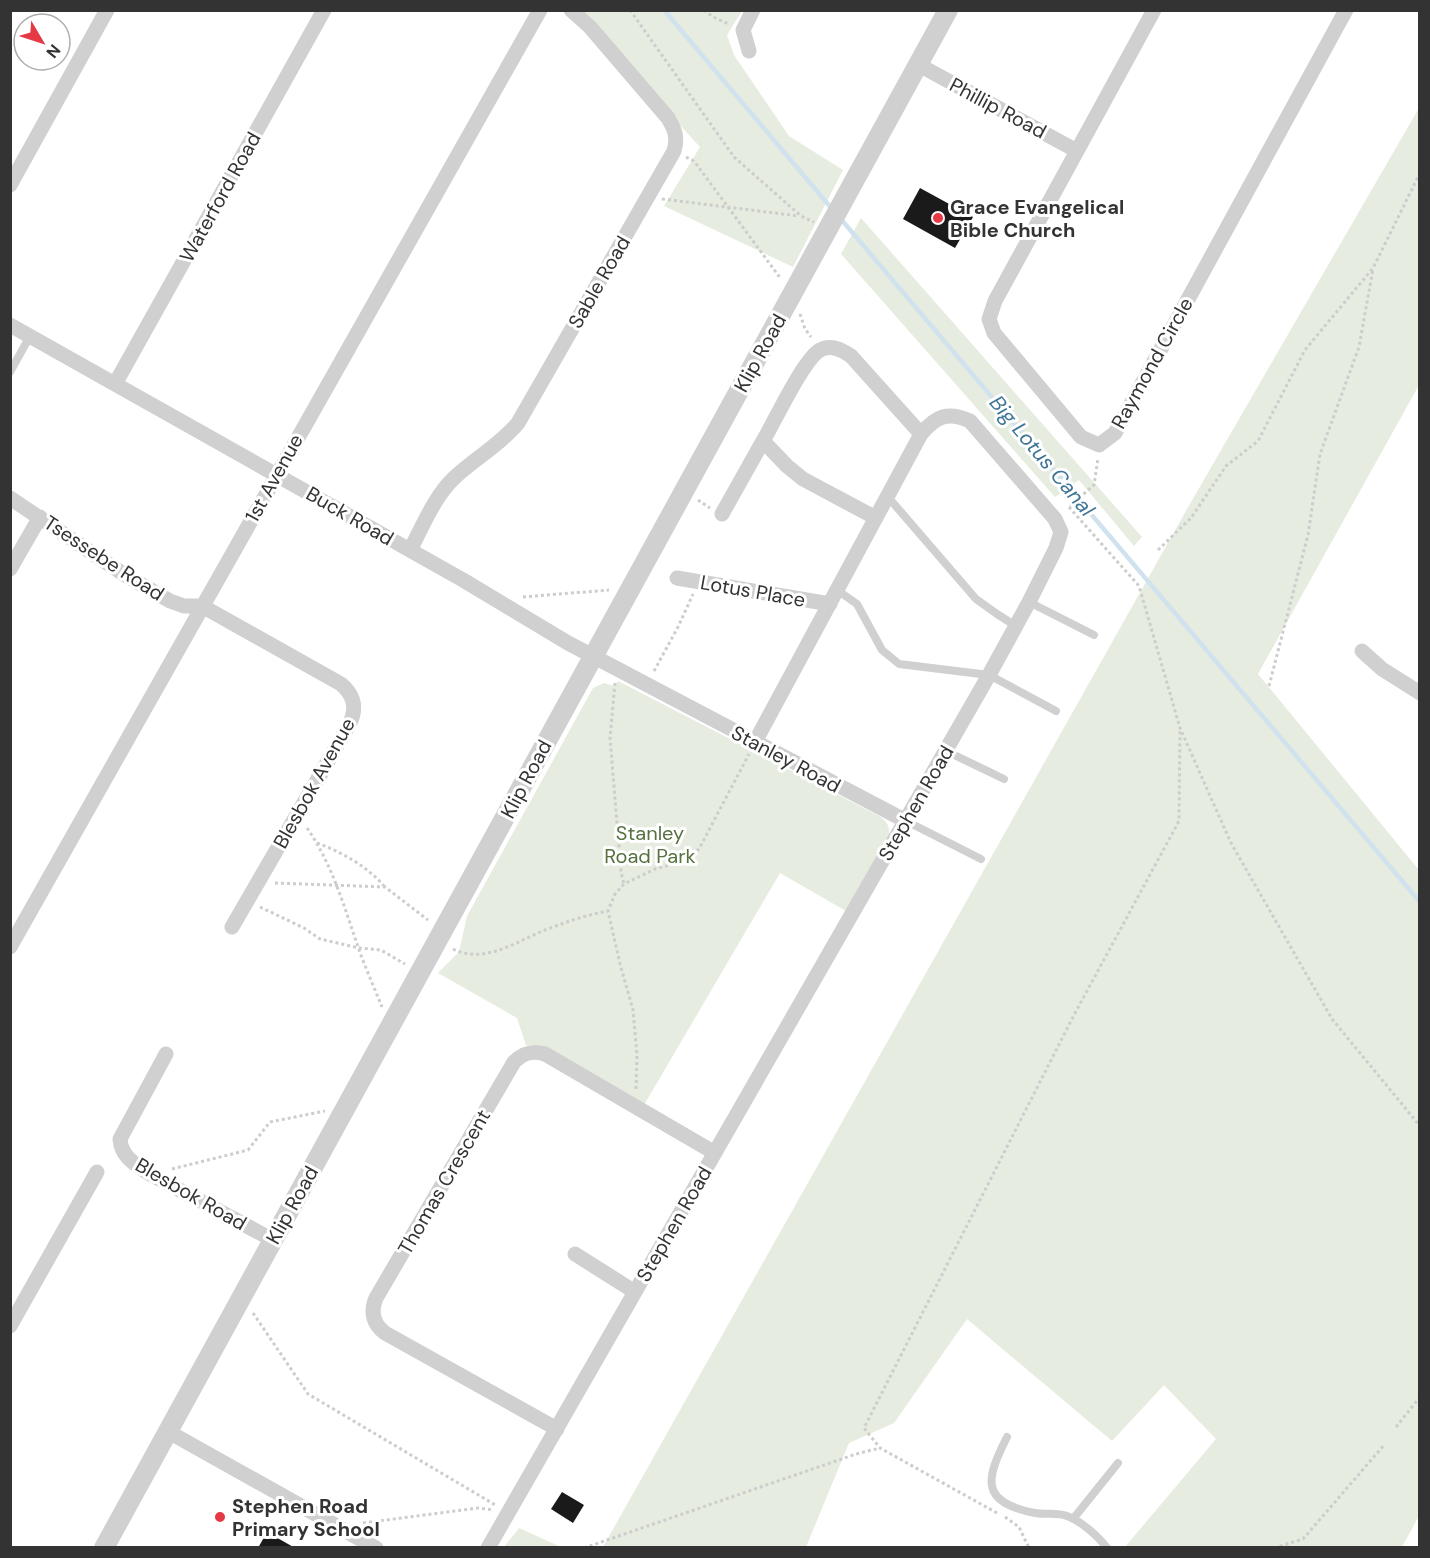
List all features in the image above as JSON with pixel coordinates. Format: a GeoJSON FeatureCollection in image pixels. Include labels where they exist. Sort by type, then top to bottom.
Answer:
{"type":"FeatureCollection","features":[{"type":"Feature","properties":{"kind":"street"},"geometry":{"type":"LineString","coordinates":[[10,185],[17,159],[107,10]]}},
{"type":"Feature","properties":{"kind":"street","name":"Waterford Road"},"geometry":{"type":"LineString","coordinates":[[115,384],[324,10]]}},
{"type":"Feature","properties":{"kind":"street","name":"1st Avenue"},"geometry":{"type":"LineString","coordinates":[[10,946],[540,10]]}},
{"type":"Feature","properties":{"kind":"street"},"geometry":{"type":"LineString","coordinates":[[571,10],[590,27],[668,118],[675,129],[677,140],[674,151]]}},
{"type":"Feature","properties":{"kind":"street"},"geometry":{"type":"LineString","coordinates":[[750,51],[742,30],[753,10]]}},
{"type":"Feature","properties":{"kind":"street","name":"Klip Road"},"geometry":{"type":"LineString","coordinates":[[104,1548],[948,10]]}},
{"type":"Feature","properties":{"kind":"street","name":"Raymond Circle"},"geometry":{"type":"LineString","coordinates":[[1154,10],[995,301],[989,319],[994,333],[1081,437],[1099,445],[1115,433],[1346,10]]}},
{"type":"Feature","properties":{"kind":"street","name":"Phillip Road"},"geometry":{"type":"LineString","coordinates":[[918,65],[1077,151]]}},
{"type":"Feature","properties":{"kind":"street","name":"Sable Road"},"geometry":{"type":"LineString","coordinates":[[410,550],[441,494],[452,480],[505,437],[518,423],[674,151]]}},
{"type":"Feature","properties":{"kind":"street","name":"Buck Road"},"geometry":{"type":"LineString","coordinates":[[10,325],[277,474],[593,656]]}},
{"type":"Feature","properties":{"kind":"street"},"geometry":{"type":"LineString","coordinates":[[722,514],[809,360],[821,350],[830,347],[851,356],[921,435]]}},
{"type":"Feature","properties":{"kind":"street","name":"Stephen Road"},"geometry":{"type":"LineString","coordinates":[[488,1548],[946,751],[1016,626],[1056,548],[1061,531],[1055,519],[970,421],[957,415],[940,417],[921,435],[752,747]]}},
{"type":"Feature","properties":{"kind":"street"},"geometry":{"type":"LineString","coordinates":[[763,441],[803,479],[876,518]]}},
{"type":"Feature","properties":{"kind":"street","name":"Tsessebe Road"},"geometry":{"type":"LineString","coordinates":[[10,498],[125,575],[170,601],[184,606],[202,606]]}},
{"type":"Feature","properties":{"kind":"street"},"geometry":{"type":"LineString","coordinates":[[10,569],[40,517]]}},
{"type":"Feature","properties":{"kind":"street","name":"Lotus Place"},"geometry":{"type":"LineString","coordinates":[[676,578],[834,597]]}},
{"type":"Feature","properties":{"kind":"street","name":"Blesbok Avenue"},"geometry":{"type":"LineString","coordinates":[[202,606],[341,684],[351,694],[354,710],[232,927]]}},
{"type":"Feature","properties":{"kind":"street"},"geometry":{"type":"LineString","coordinates":[[1362,651],[1382,669],[1419,693]]}},
{"type":"Feature","properties":{"kind":"street","name":"Stanley Road"},"geometry":{"type":"LineString","coordinates":[[593,656],[752,747],[906,821]]}},
{"type":"Feature","properties":{"kind":"street","name":"Thomas Crescent"},"geometry":{"type":"LineString","coordinates":[[556,1429],[385,1333],[375,1320],[373,1305],[376,1298],[513,1062],[525,1053],[545,1054],[715,1154]]}},
{"type":"Feature","properties":{"kind":"street","name":"Blesbok Road"},"geometry":{"type":"LineString","coordinates":[[166,1054],[120,1139],[121,1148],[135,1165],[273,1240]]}},
{"type":"Feature","properties":{"kind":"street"},"geometry":{"type":"LineString","coordinates":[[10,1326],[97,1172]]}},
{"type":"Feature","properties":{"kind":"street"},"geometry":{"type":"LineString","coordinates":[[575,1254],[635,1292]]}},
{"type":"Feature","properties":{"kind":"street"},"geometry":{"type":"LineString","coordinates":[[167,1431],[376,1548]]}},
{"type":"Feature","properties":{"kind":"lane"},"geometry":{"type":"LineString","coordinates":[[10,372],[30,336]]}},
{"type":"Feature","properties":{"kind":"lane"},"geometry":{"type":"LineString","coordinates":[[888,497],[976,599],[1016,626]]}},
{"type":"Feature","properties":{"kind":"lane"},"geometry":{"type":"LineString","coordinates":[[834,597],[857,604],[882,650],[898,664],[988,675],[1056,711]]}},
{"type":"Feature","properties":{"kind":"lane"},"geometry":{"type":"LineString","coordinates":[[1029,602],[1094,635]]}},
{"type":"Feature","properties":{"kind":"lane"},"geometry":{"type":"LineString","coordinates":[[946,751],[1004,779]]}},
{"type":"Feature","properties":{"kind":"lane","name":"Stanley Road"},"geometry":{"type":"LineString","coordinates":[[906,821],[981,859]]}},
{"type":"Feature","properties":{"kind":"lane"},"geometry":{"type":"LineString","coordinates":[[1007,1437],[991,1476],[991,1486],[995,1494],[1019,1508],[1037,1513],[1065,1515],[1107,1548]]}},
{"type":"Feature","properties":{"kind":"lane"},"geometry":{"type":"LineString","coordinates":[[1073,1519],[1118,1463]]}},
{"type":"Feature","properties":{"kind":"path"},"geometry":{"type":"LineString","coordinates":[[630,10],[734,157],[801,216],[828,229]]}},
{"type":"Feature","properties":{"kind":"path"},"geometry":{"type":"LineString","coordinates":[[704,10],[712,17],[742,30]]}},
{"type":"Feature","properties":{"kind":"path"},"geometry":{"type":"LineString","coordinates":[[674,151],[693,161],[729,207],[792,295],[805,329],[821,350]]}},
{"type":"Feature","properties":{"kind":"path"},"geometry":{"type":"LineString","coordinates":[[1158,550],[1191,518],[1226,466],[1258,441],[1305,350],[1373,268],[1419,173]]}},
{"type":"Feature","properties":{"kind":"path"},"geometry":{"type":"LineString","coordinates":[[647,197],[801,216]]}},
{"type":"Feature","properties":{"kind":"path"},"geometry":{"type":"LineString","coordinates":[[1269,686],[1308,535],[1320,454],[1359,347],[1373,268]]}},
{"type":"Feature","properties":{"kind":"path"},"geometry":{"type":"LineString","coordinates":[[1099,453],[1094,485],[1069,507],[1139,586],[1180,728],[1231,843],[1332,1018],[1419,1126]]}},
{"type":"Feature","properties":{"kind":"path"},"geometry":{"type":"LineString","coordinates":[[683,492],[722,514]]}},
{"type":"Feature","properties":{"kind":"path"},"geometry":{"type":"LineString","coordinates":[[646,686],[699,582]]}},
{"type":"Feature","properties":{"kind":"path"},"geometry":{"type":"LineString","coordinates":[[506,606],[519,597],[604,591],[632,586]]}},
{"type":"Feature","properties":{"kind":"path"},"geometry":{"type":"LineString","coordinates":[[615,681],[610,738],[621,872],[624,884]]}},
{"type":"Feature","properties":{"kind":"path"},"geometry":{"type":"LineString","coordinates":[[1029,1548],[1019,1527],[1008,1518],[880,1448],[864,1428],[1074,1016],[1179,821],[1180,728]]}},
{"type":"Feature","properties":{"kind":"path"},"geometry":{"type":"LineString","coordinates":[[636,1096],[637,1055],[633,1010],[608,911],[615,894],[624,884],[655,869],[682,862],[699,849],[752,747]]}},
{"type":"Feature","properties":{"kind":"path"},"geometry":{"type":"LineString","coordinates":[[297,815],[317,843],[338,886],[390,1028]]}},
{"type":"Feature","properties":{"kind":"path"},"geometry":{"type":"LineString","coordinates":[[317,843],[331,848],[374,875],[385,887],[443,932]]}},
{"type":"Feature","properties":{"kind":"path"},"geometry":{"type":"LineString","coordinates":[[258,882],[385,887]]}},
{"type":"Feature","properties":{"kind":"path"},"geometry":{"type":"LineString","coordinates":[[248,901],[304,928],[320,939],[359,948],[381,950],[420,973]]}},
{"type":"Feature","properties":{"kind":"path"},"geometry":{"type":"LineString","coordinates":[[457,951],[475,954],[489,953],[509,947],[545,930],[588,915],[608,911]]}},
{"type":"Feature","properties":{"kind":"path"},"geometry":{"type":"LineString","coordinates":[[150,1174],[248,1150],[270,1122],[328,1110]]}},
{"type":"Feature","properties":{"kind":"path"},"geometry":{"type":"LineString","coordinates":[[241,1296],[308,1394],[508,1512]]}},
{"type":"Feature","properties":{"kind":"path"},"geometry":{"type":"LineString","coordinates":[[1396,1427],[1419,1397]]}},
{"type":"Feature","properties":{"kind":"path"},"geometry":{"type":"LineString","coordinates":[[1274,1548],[1303,1539],[1385,1444]]}},
{"type":"Feature","properties":{"kind":"path"},"geometry":{"type":"LineString","coordinates":[[584,1548],[856,1454],[880,1448]]}},
{"type":"Feature","properties":{"kind":"path"},"geometry":{"type":"LineString","coordinates":[[338,1526],[478,1508],[508,1512]]}},
{"type":"Feature","properties":{"kind":"green space"},"geometry":{"type":"Polygon","coordinates":[[[575,11],[742,11],[727,35],[734,55],[789,136],[843,170],[793,267],[664,206],[700,147],[575,11]]]}},
{"type":"Feature","properties":{"kind":"green space"},"geometry":{"type":"Polygon","coordinates":[[[1419,108],[1419,385],[1258,674],[1419,870],[1420,1514],[1402,1547],[1125,1547],[1216,1439],[1164,1385],[1112,1441],[967,1319],[894,1423],[849,1443],[806,1547],[603,1547],[1187,509],[1419,108]]]}},
{"type":"Feature","properties":{"kind":"green space"},"geometry":{"type":"Polygon","coordinates":[[[861,218],[1142,537],[1134,546],[1079,480],[1055,497],[841,254],[861,218]]]}},
{"type":"Feature","properties":{"kind":"green space","name":"Stanley Road Park"},"geometry":{"type":"Polygon","coordinates":[[[618,681],[879,816],[884,819],[889,829],[889,835],[846,911],[780,873],[644,1105],[538,1046],[526,1045],[517,1018],[438,973],[459,952],[467,916],[593,688],[604,683],[614,686],[618,681]]]}},
{"type":"Feature","properties":{"kind":"green space"},"geometry":{"type":"Polygon","coordinates":[[[519,1528],[561,1547],[504,1547],[519,1528]]]}},
{"type":"Feature","properties":{"kind":"building","name":"Grace Evangelical Bible Church"},"geometry":{"type":"Polygon","coordinates":[[[920,188],[973,217],[955,248],[903,219],[920,188]]]}},
{"type":"Feature","properties":{"kind":"building"},"geometry":{"type":"Polygon","coordinates":[[[562,1492],[584,1505],[573,1523],[551,1509],[562,1492]]]}},
{"type":"Feature","properties":{"kind":"building"},"geometry":{"type":"Polygon","coordinates":[[[267,1532],[295,1548],[258,1548],[267,1532]]]}},
{"type":"Feature","properties":{"kind":"waterway","name":"Big Lotus Canal"},"geometry":{"type":"LineString","coordinates":[[664,10],[832,209]]}},
{"type":"Feature","properties":{"kind":"waterway","name":"Big Lotus Canal"},"geometry":{"type":"LineString","coordinates":[[840,218],[1420,902]]}},
{"type":"Feature","properties":{"kind":"place","name":"Grace Evangelical Bible Church"},"geometry":{"type":"Point","coordinates":[938,218]}},
{"type":"Feature","properties":{"kind":"place","name":"Stephen Road Primary School"},"geometry":{"type":"Point","coordinates":[220,1517]}}]}
